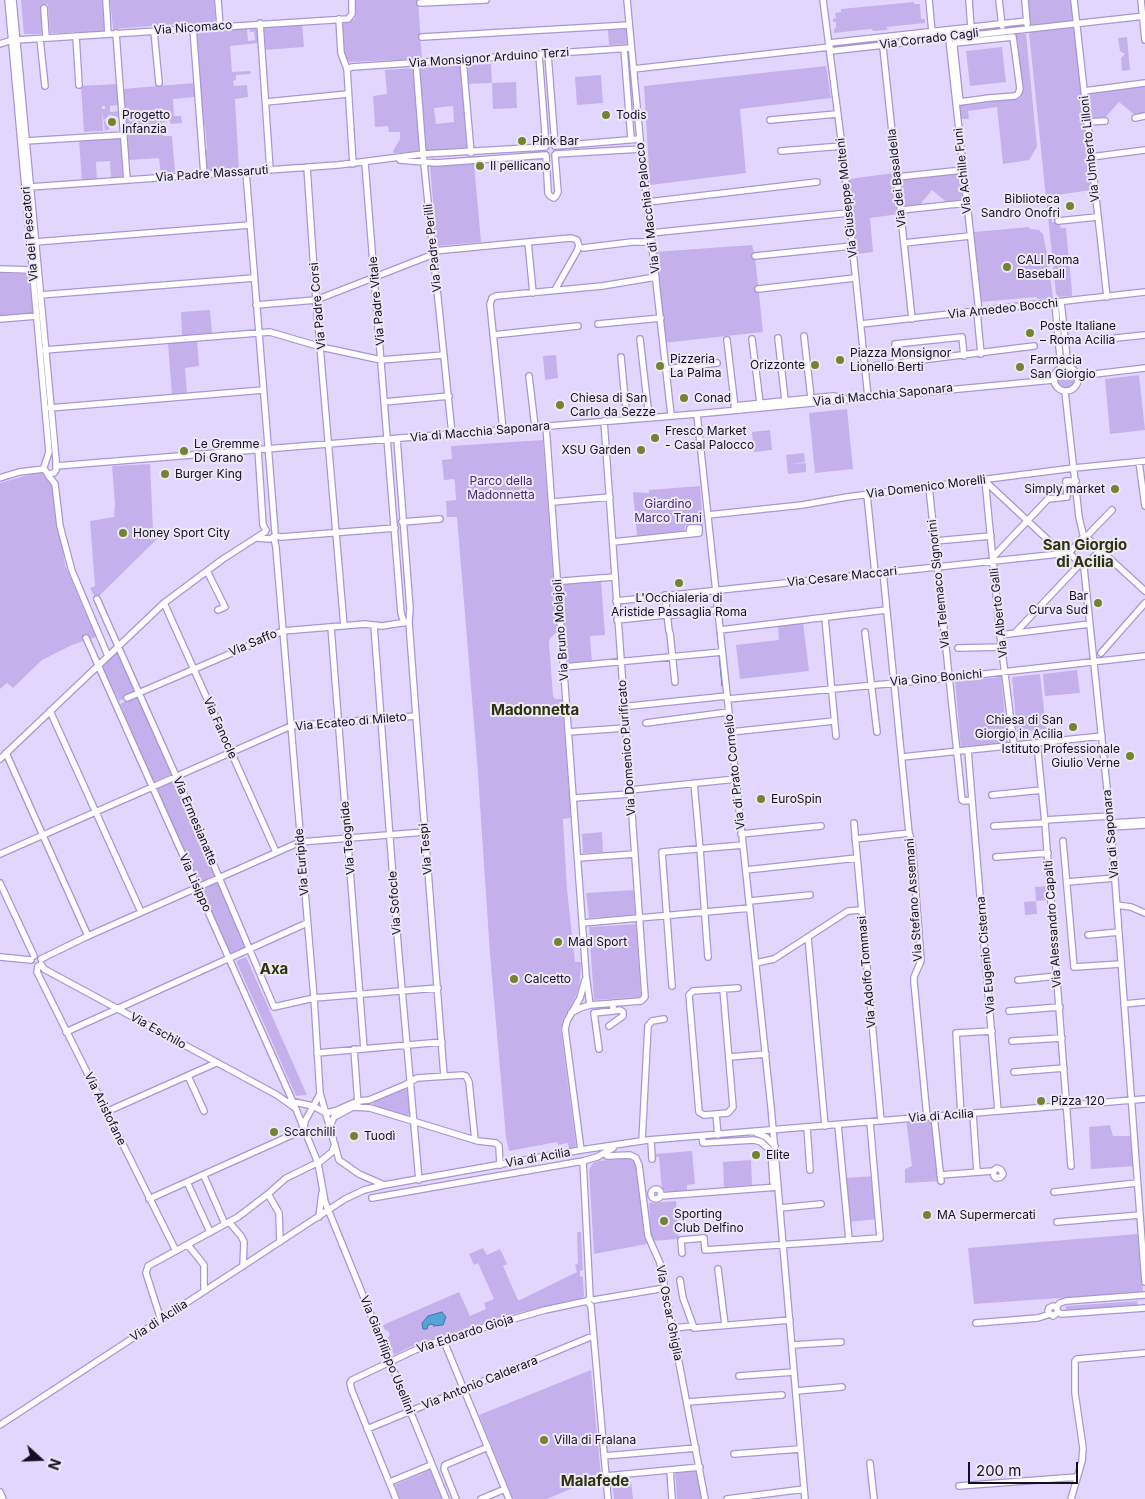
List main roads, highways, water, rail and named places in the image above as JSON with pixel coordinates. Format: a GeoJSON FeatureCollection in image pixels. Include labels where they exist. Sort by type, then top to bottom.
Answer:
{"type":"FeatureCollection","features":[{"type":"Feature","properties":{"kind":"water"},"geometry":{"type":"Polygon","coordinates":[[[442,1312],[446,1317],[443,1325],[433,1326],[431,1324],[428,1325],[427,1329],[423,1329],[422,1323],[428,1316],[442,1312]]]}},
{"type":"Feature","properties":{"kind":"waterway"},"geometry":{"type":"LineString","coordinates":[[717,632],[719,651]]}},
{"type":"Feature","properties":{"kind":"waterway"},"geometry":{"type":"LineString","coordinates":[[719,655],[722,686]]}},
{"type":"Feature","properties":{"kind":"place","name":"Todis"},"geometry":{"type":"Point","coordinates":[606,115]}},
{"type":"Feature","properties":{"kind":"place","name":"Progetto Infanzia"},"geometry":{"type":"Point","coordinates":[112,122]}},
{"type":"Feature","properties":{"kind":"place","name":"Pink Bar"},"geometry":{"type":"Point","coordinates":[522,141]}},
{"type":"Feature","properties":{"kind":"place","name":"Il pellicano"},"geometry":{"type":"Point","coordinates":[480,166]}},
{"type":"Feature","properties":{"kind":"place","name":"Biblioteca Sandro Onofri"},"geometry":{"type":"Point","coordinates":[1070,206]}},
{"type":"Feature","properties":{"kind":"place","name":"CALI Roma Baseball"},"geometry":{"type":"Point","coordinates":[1007,267]}},
{"type":"Feature","properties":{"kind":"place","name":"Poste Italiane – Roma Acilia"},"geometry":{"type":"Point","coordinates":[1030,333]}},
{"type":"Feature","properties":{"kind":"place","name":"Piazza Monsignor Lionello Berti"},"geometry":{"type":"Point","coordinates":[840,360]}},
{"type":"Feature","properties":{"kind":"place","name":"Orizzonte"},"geometry":{"type":"Point","coordinates":[815,365]}},
{"type":"Feature","properties":{"kind":"place","name":"Pizzeria La Palma"},"geometry":{"type":"Point","coordinates":[660,366]}},
{"type":"Feature","properties":{"kind":"place","name":"Farmacia San Giorgio"},"geometry":{"type":"Point","coordinates":[1020,367]}},
{"type":"Feature","properties":{"kind":"place","name":"Conad"},"geometry":{"type":"Point","coordinates":[684,398]}},
{"type":"Feature","properties":{"kind":"place","name":"Chiesa di San Carlo da Sezze"},"geometry":{"type":"Point","coordinates":[560,405]}},
{"type":"Feature","properties":{"kind":"place","name":"Fresco Market - Casal Palocco"},"geometry":{"type":"Point","coordinates":[655,438]}},
{"type":"Feature","properties":{"kind":"place","name":"XSU Garden"},"geometry":{"type":"Point","coordinates":[641,450]}},
{"type":"Feature","properties":{"kind":"place","name":"Le Gremme Di Grano"},"geometry":{"type":"Point","coordinates":[184,451]}},
{"type":"Feature","properties":{"kind":"place","name":"Burger King"},"geometry":{"type":"Point","coordinates":[165,474]}},
{"type":"Feature","properties":{"kind":"place","name":"Simply market"},"geometry":{"type":"Point","coordinates":[1115,489]}},
{"type":"Feature","properties":{"kind":"place","name":"Honey Sport City"},"geometry":{"type":"Point","coordinates":[123,533]}},
{"type":"Feature","properties":{"kind":"place","name":"L'Occhialeria di Aristide Passaglia Roma"},"geometry":{"type":"Point","coordinates":[679,583]}},
{"type":"Feature","properties":{"kind":"place","name":"Bar Curva Sud"},"geometry":{"type":"Point","coordinates":[1098,603]}},
{"type":"Feature","properties":{"kind":"place","name":"Chiesa di San Giorgio in Acilia"},"geometry":{"type":"Point","coordinates":[1073,727]}},
{"type":"Feature","properties":{"kind":"place","name":"Istituto Professionale Giulio Verne"},"geometry":{"type":"Point","coordinates":[1130,756]}},
{"type":"Feature","properties":{"kind":"place","name":"EuroSpin"},"geometry":{"type":"Point","coordinates":[761,799]}},
{"type":"Feature","properties":{"kind":"place","name":"Mad Sport"},"geometry":{"type":"Point","coordinates":[558,942]}},
{"type":"Feature","properties":{"kind":"place","name":"Calcetto"},"geometry":{"type":"Point","coordinates":[514,979]}},
{"type":"Feature","properties":{"kind":"place","name":"Pizza 120"},"geometry":{"type":"Point","coordinates":[1041,1101]}},
{"type":"Feature","properties":{"kind":"place","name":"Scarchilli"},"geometry":{"type":"Point","coordinates":[274,1132]}},
{"type":"Feature","properties":{"kind":"place","name":"Tuodì"},"geometry":{"type":"Point","coordinates":[354,1136]}},
{"type":"Feature","properties":{"kind":"place","name":"Elite"},"geometry":{"type":"Point","coordinates":[756,1155]}},
{"type":"Feature","properties":{"kind":"place","name":"MA Supermercati"},"geometry":{"type":"Point","coordinates":[927,1215]}},
{"type":"Feature","properties":{"kind":"place","name":"Sporting Club Delfino"},"geometry":{"type":"Point","coordinates":[664,1221]}},
{"type":"Feature","properties":{"kind":"place","name":"Villa di Fralana"},"geometry":{"type":"Point","coordinates":[544,1440]}},
{"type":"Feature","properties":{"kind":"district","name":"San Giorgio di Acilia"},"geometry":{"type":"Point","coordinates":[1085,554]}},
{"type":"Feature","properties":{"kind":"district","name":"Madonnetta"},"geometry":{"type":"Point","coordinates":[535,710]}},
{"type":"Feature","properties":{"kind":"district","name":"Axa"},"geometry":{"type":"Point","coordinates":[274,969]}},
{"type":"Feature","properties":{"kind":"district","name":"Malafede"},"geometry":{"type":"Point","coordinates":[595,1481]}},
{"type":"Feature","properties":{"kind":"park label","name":"Parco della Madonnetta"},"geometry":{"type":"Point","coordinates":[501,488]}},
{"type":"Feature","properties":{"kind":"park label","name":"Giardino Marco Trani"},"geometry":{"type":"Point","coordinates":[668,511]}}]}
